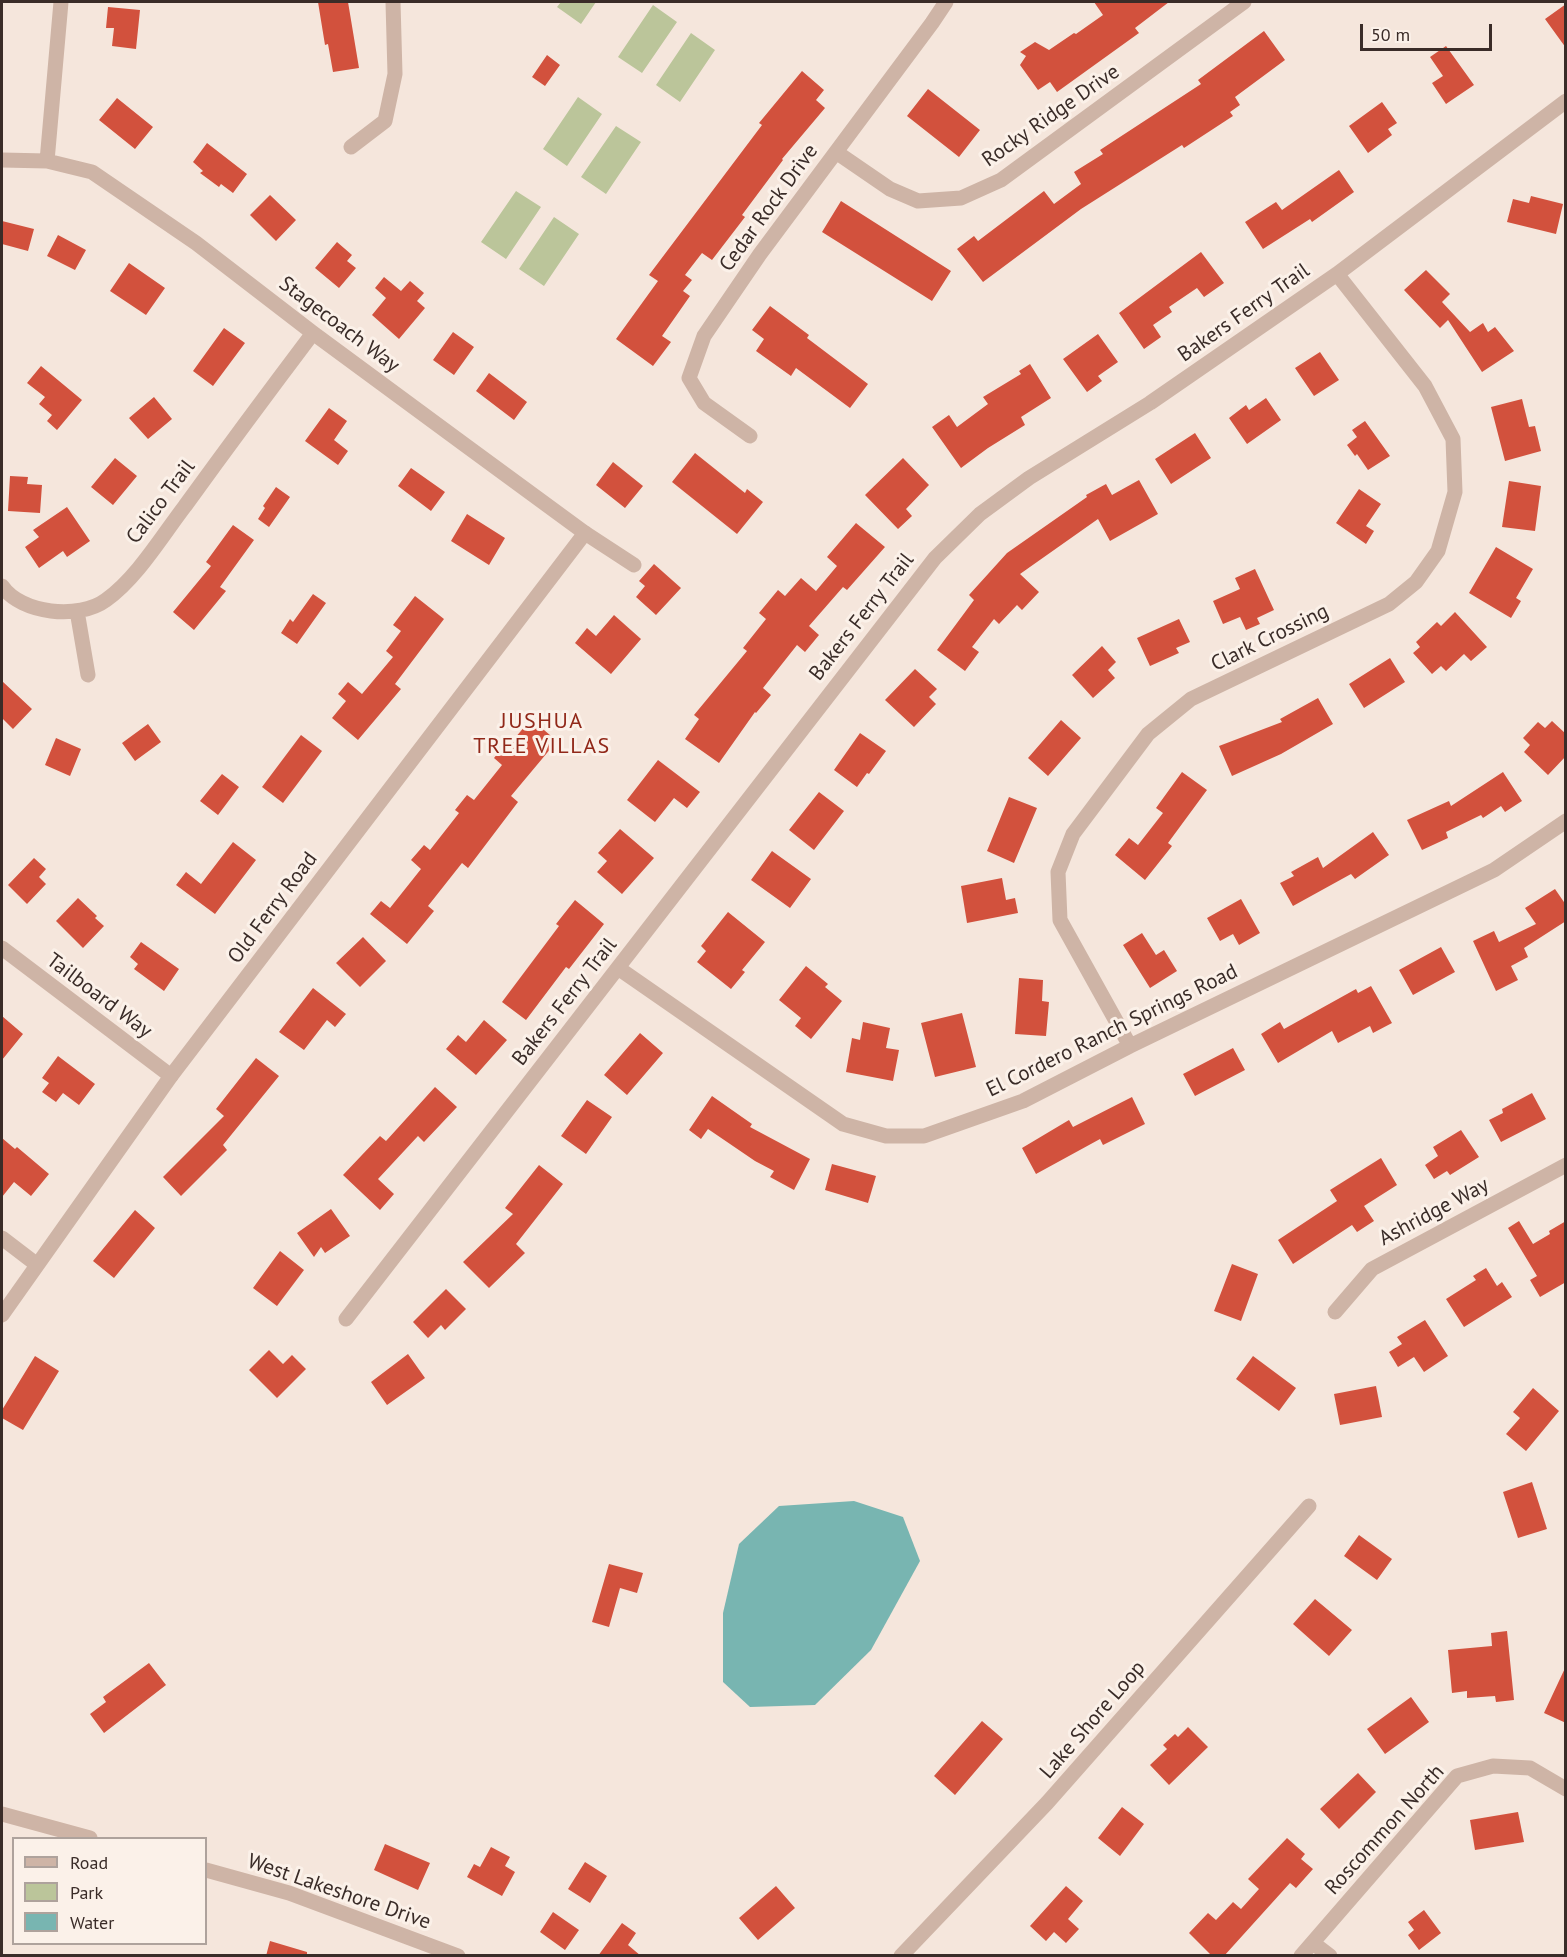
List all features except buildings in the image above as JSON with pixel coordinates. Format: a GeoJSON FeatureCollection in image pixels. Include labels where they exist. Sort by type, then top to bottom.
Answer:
{"type":"FeatureCollection","features":[{"type":"Feature","properties":{"kind":"street"},"geometry":{"type":"LineString","coordinates":[[47,161],[61,2]]}},
{"type":"Feature","properties":{"kind":"street"},"geometry":{"type":"LineString","coordinates":[[351,147],[385,122],[395,74],[393,2]]}},
{"type":"Feature","properties":{"kind":"street","name":"Cedar Rock Drive"},"geometry":{"type":"LineString","coordinates":[[750,436],[704,403],[689,378],[704,336],[759,254],[926,32],[946,2]]}},
{"type":"Feature","properties":{"kind":"street","name":"Rocky Ridge Drive"},"geometry":{"type":"LineString","coordinates":[[836,152],[890,189],[918,201],[960,198],[1001,180],[1244,2]]}},
{"type":"Feature","properties":{"kind":"street","name":"Bakers Ferry Trail"},"geometry":{"type":"LineString","coordinates":[[346,1320],[935,558],[980,514],[1029,478],[1150,403],[1337,274],[1564,104]]}},
{"type":"Feature","properties":{"kind":"street","name":"Stagecoach Way"},"geometry":{"type":"LineString","coordinates":[[2,160],[47,161],[92,172],[196,243],[313,333],[585,533],[634,565]]}},
{"type":"Feature","properties":{"kind":"street","name":"Clark Crossing"},"geometry":{"type":"LineString","coordinates":[[1130,1046],[1060,920],[1058,872],[1073,834],[1148,734],[1191,699],[1389,604],[1416,582],[1438,551],[1455,492],[1453,439],[1425,386],[1337,274]]}},
{"type":"Feature","properties":{"kind":"street","name":"Calico Trail"},"geometry":{"type":"LineString","coordinates":[[2,586],[22,603],[49,612],[77,611],[105,601],[130,577],[313,333]]}},
{"type":"Feature","properties":{"kind":"street","name":"Old Ferry Road"},"geometry":{"type":"LineString","coordinates":[[2,1315],[171,1076],[585,533]]}},
{"type":"Feature","properties":{"kind":"street"},"geometry":{"type":"LineString","coordinates":[[77,611],[88,675]]}},
{"type":"Feature","properties":{"kind":"street","name":"El Cordero Ranch Springs Road"},"geometry":{"type":"LineString","coordinates":[[618,968],[843,1124],[886,1136],[924,1136],[1023,1101],[1130,1046],[1494,870],[1566,821]]}},
{"type":"Feature","properties":{"kind":"street","name":"Tailboard Way"},"geometry":{"type":"LineString","coordinates":[[2,948],[171,1076]]}},
{"type":"Feature","properties":{"kind":"street","name":"Ashridge Way"},"geometry":{"type":"LineString","coordinates":[[1335,1312],[1372,1269],[1566,1165]]}},
{"type":"Feature","properties":{"kind":"street"},"geometry":{"type":"LineString","coordinates":[[2,1238],[36,1264]]}},
{"type":"Feature","properties":{"kind":"street","name":"Lake Shore Loop"},"geometry":{"type":"LineString","coordinates":[[901,1956],[1047,1803],[1309,1506]]}},
{"type":"Feature","properties":{"kind":"street","name":"Roscommon North"},"geometry":{"type":"LineString","coordinates":[[1301,1956],[1456,1776],[1493,1766],[1530,1768],[1566,1789]]}},
{"type":"Feature","properties":{"kind":"street"},"geometry":{"type":"LineString","coordinates":[[2,1815],[83,1837]]}},
{"type":"Feature","properties":{"kind":"street","name":"West Lakeshore Drive"},"geometry":{"type":"LineString","coordinates":[[207,1870],[289,1893],[458,1956]]}},
{"type":"Feature","properties":{"kind":"street"},"geometry":{"type":"LineString","coordinates":[[1313,1943],[1330,1956]]}},
{"type":"Feature","properties":{"kind":"green space"},"geometry":{"type":"Polygon","coordinates":[[[561,2],[596,2],[581,24],[557,7],[561,2]]]}},
{"type":"Feature","properties":{"kind":"green space"},"geometry":{"type":"Polygon","coordinates":[[[653,5],[677,22],[642,73],[618,57],[653,5]]]}},
{"type":"Feature","properties":{"kind":"green space"},"geometry":{"type":"Polygon","coordinates":[[[691,33],[715,50],[680,102],[656,85],[691,33]]]}},
{"type":"Feature","properties":{"kind":"green space"},"geometry":{"type":"Polygon","coordinates":[[[578,97],[602,114],[567,166],[543,149],[578,97]]]}},
{"type":"Feature","properties":{"kind":"green space"},"geometry":{"type":"Polygon","coordinates":[[[616,126],[641,142],[606,194],[581,177],[616,126]]]}},
{"type":"Feature","properties":{"kind":"green space"},"geometry":{"type":"Polygon","coordinates":[[[516,191],[541,207],[506,259],[481,242],[516,191]]]}},
{"type":"Feature","properties":{"kind":"green space"},"geometry":{"type":"Polygon","coordinates":[[[554,217],[579,234],[544,286],[519,269],[554,217]]]}},
{"type":"Feature","properties":{"kind":"water"},"geometry":{"type":"Polygon","coordinates":[[[854,1501],[903,1517],[920,1561],[871,1650],[815,1705],[750,1707],[723,1682],[723,1613],[739,1544],[779,1506],[854,1501]]]}},
{"type":"Feature","properties":{"kind":"district","name":"JUSHUA TREE VILLAS"},"geometry":{"type":"Point","coordinates":[542,734]}}]}
